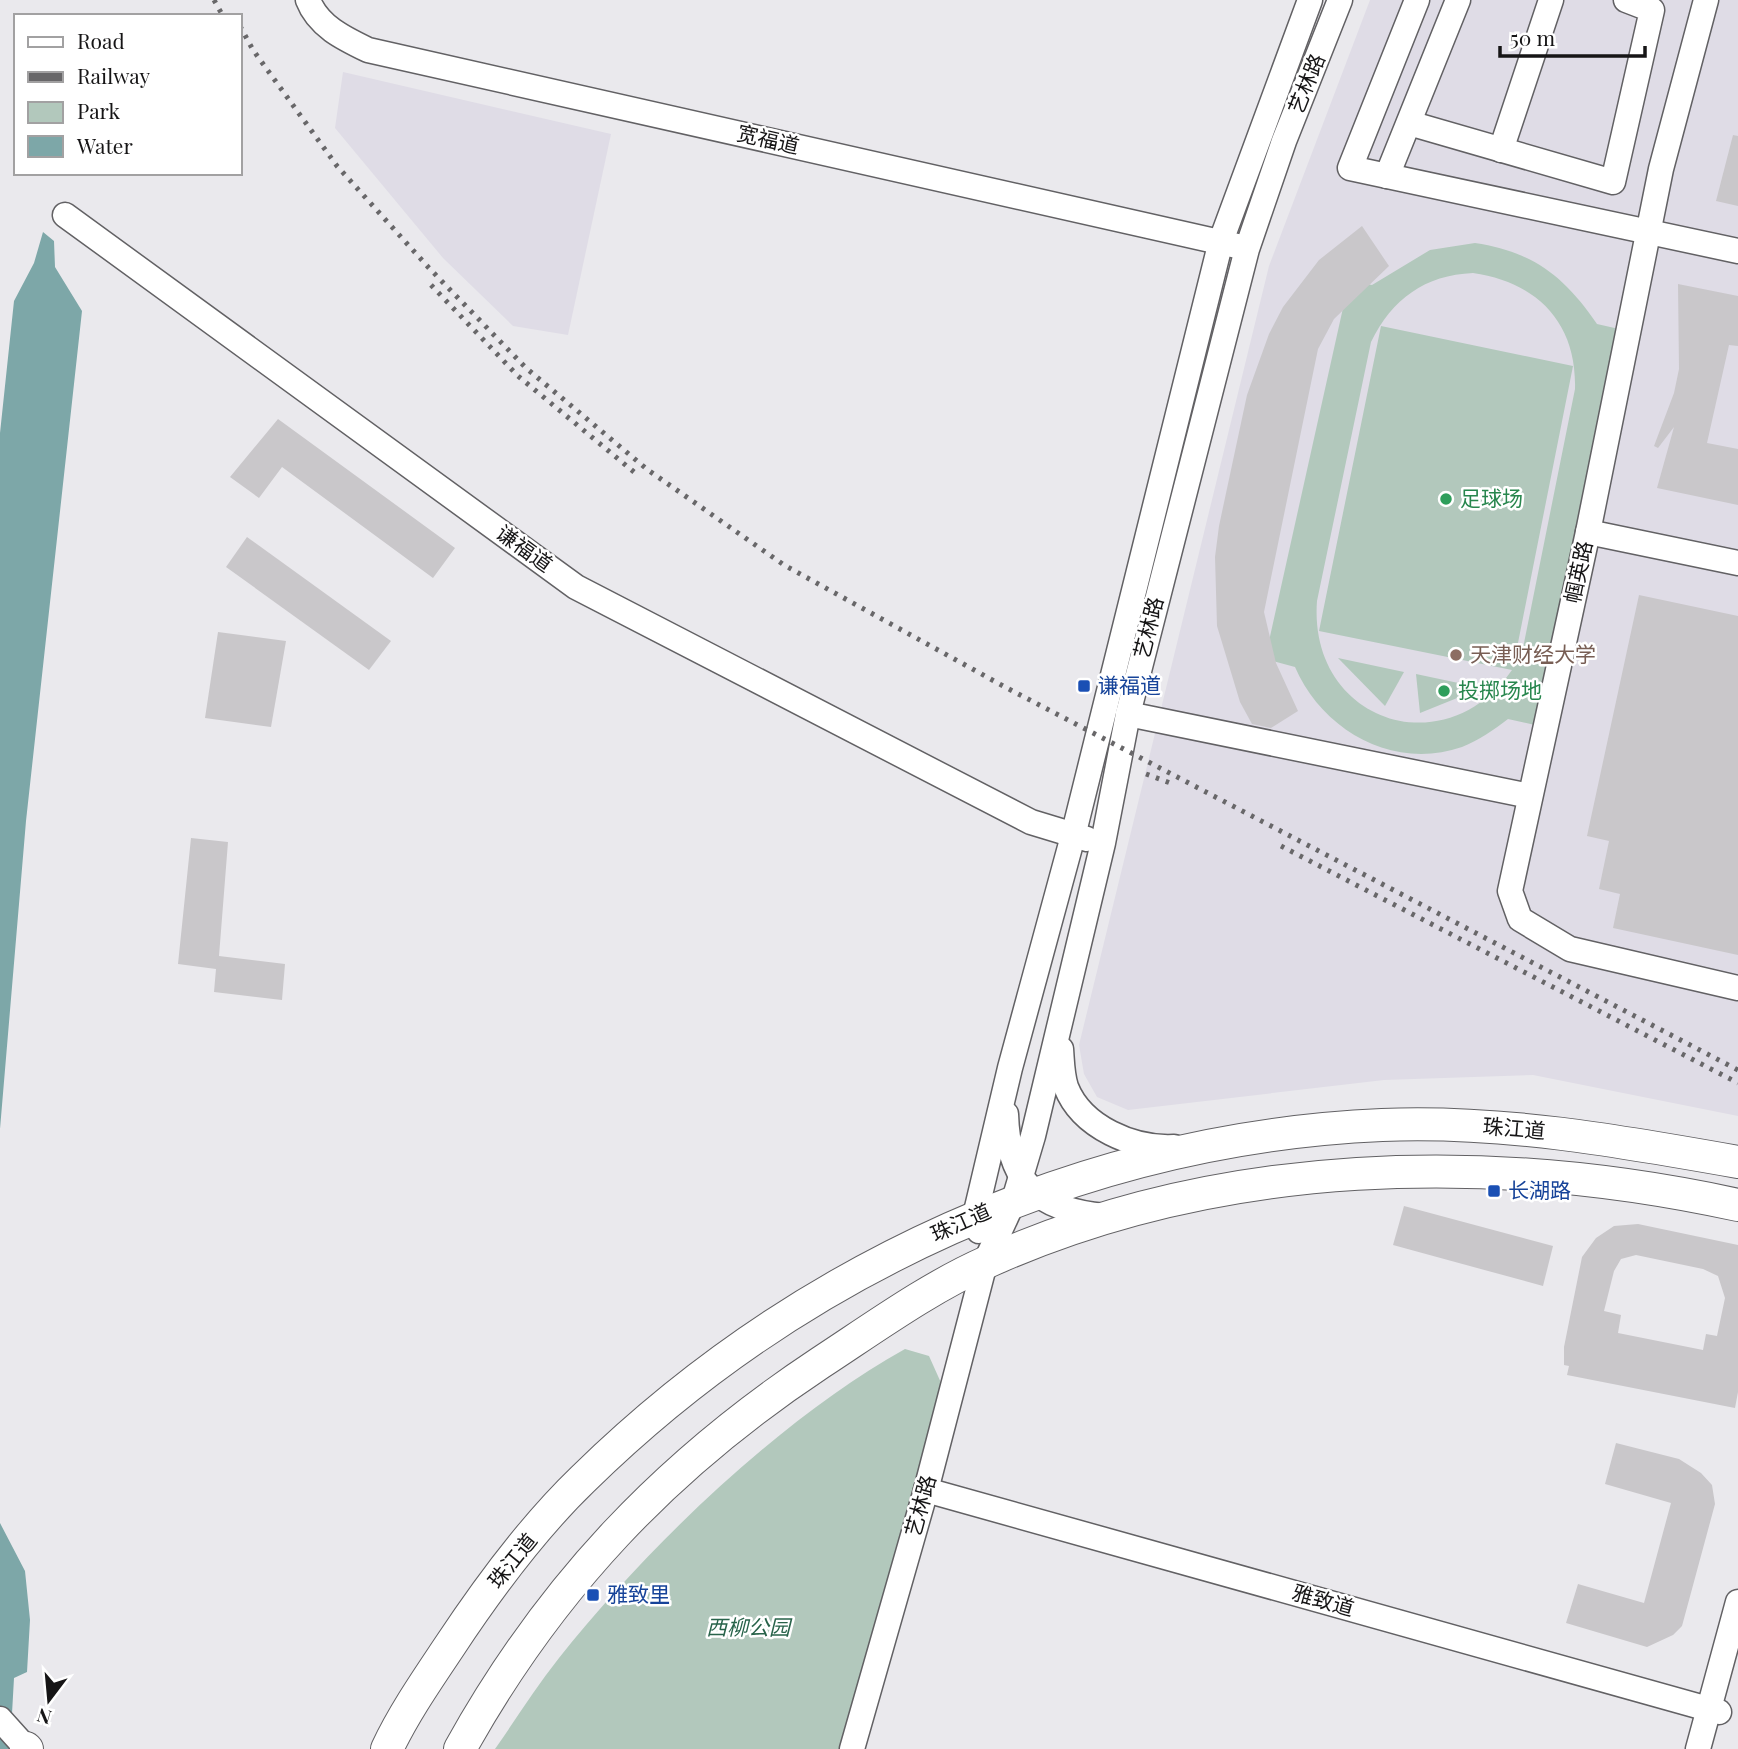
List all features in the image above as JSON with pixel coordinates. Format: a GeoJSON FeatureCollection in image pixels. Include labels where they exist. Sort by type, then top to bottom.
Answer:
{"type":"FeatureCollection","features":[{"type":"Feature","properties":{"kind":"main road","name":"珠江道"},"geometry":{"type":"LineString","coordinates":[[387,1747],[479,1602],[580,1481],[649,1418],[697,1380],[806,1304],[872,1266],[1023,1190],[1199,1146],[1334,1128],[1444,1124],[1512,1128],[1626,1142],[1738,1162]]}},
{"type":"Feature","properties":{"kind":"main road","name":"珠江道"},"geometry":{"type":"LineString","coordinates":[[460,1749],[502,1678],[555,1602],[596,1552],[713,1441],[771,1396],[914,1304],[985,1263],[1110,1216],[1257,1186],[1430,1170],[1572,1178],[1738,1205]]}},
{"type":"Feature","properties":{"kind":"street","name":"宽福道"},"geometry":{"type":"LineString","coordinates":[[308,0],[313,14],[332,30],[368,50],[1247,249]]}},
{"type":"Feature","properties":{"kind":"street","name":"艺林路"},"geometry":{"type":"LineString","coordinates":[[985,1263],[975,1216],[1010,1068],[1073,836],[1221,241],[1310,0]]}},
{"type":"Feature","properties":{"kind":"street","name":"艺林路"},"geometry":{"type":"LineString","coordinates":[[852,1749],[926,1490],[985,1263],[1023,1190],[1103,843],[1128,714],[1247,249],[1284,141],[1340,0]]}},
{"type":"Feature","properties":{"kind":"street"},"geometry":{"type":"LineString","coordinates":[[1416,0],[1350,168],[1738,251]]}},
{"type":"Feature","properties":{"kind":"street"},"geometry":{"type":"LineString","coordinates":[[1387,176],[1458,0]]}},
{"type":"Feature","properties":{"kind":"street"},"geometry":{"type":"LineString","coordinates":[[1501,150],[1551,0]]}},
{"type":"Feature","properties":{"kind":"street"},"geometry":{"type":"LineString","coordinates":[[1409,123],[1613,183],[1651,10],[1626,0]]}},
{"type":"Feature","properties":{"kind":"street","name":"帼英路"},"geometry":{"type":"LineString","coordinates":[[1706,0],[1648,232],[1588,532],[1510,891],[1520,919],[1570,949],[1738,988]]}},
{"type":"Feature","properties":{"kind":"street","name":"谦福道"},"geometry":{"type":"LineString","coordinates":[[65,215],[576,587],[1019,816],[1073,836],[1103,843]]}},
{"type":"Feature","properties":{"kind":"street"},"geometry":{"type":"LineString","coordinates":[[1588,532],[1738,563]]}},
{"type":"Feature","properties":{"kind":"street"},"geometry":{"type":"LineString","coordinates":[[1128,714],[1530,796]]}},
{"type":"Feature","properties":{"kind":"street"},"geometry":{"type":"LineString","coordinates":[[1063,1016],[1062,1068],[1067,1088],[1090,1118],[1122,1139],[1149,1149],[1199,1146]]}},
{"type":"Feature","properties":{"kind":"street"},"geometry":{"type":"LineString","coordinates":[[1010,1068],[1007,1137],[1011,1159],[1023,1190],[1061,1210],[1110,1216]]}},
{"type":"Feature","properties":{"kind":"street","name":"雅致道"},"geometry":{"type":"LineString","coordinates":[[926,1490],[1714,1710]]}},
{"type":"Feature","properties":{"kind":"street"},"geometry":{"type":"LineString","coordinates":[[1710,1749],[1714,1710],[1738,1602]]}},
{"type":"Feature","properties":{"kind":"street"},"geometry":{"type":"LineString","coordinates":[[1698,1749],[1738,1642]]}},
{"type":"Feature","properties":{"kind":"street"},"geometry":{"type":"LineString","coordinates":[[0,1719],[27,1749]]}},
{"type":"Feature","properties":{"kind":"shaded area","name":"天津财经大学"},"geometry":{"type":"Polygon","coordinates":[[[1370,0],[1738,0],[1738,1116],[1533,1075],[1384,1080],[1128,1110],[1097,1097],[1084,1074],[1079,1045],[1269,266],[1370,0]]]}},
{"type":"Feature","properties":{"kind":"shaded area"},"geometry":{"type":"Polygon","coordinates":[[[343,72],[611,134],[568,335],[513,326],[443,258],[335,128],[343,72]]]}},
{"type":"Feature","properties":{"kind":"green space"},"geometry":{"type":"Polygon","coordinates":[[[1475,243],[1514,253],[1545,269],[1559,280],[1597,324],[1619,329],[1535,725],[1508,719],[1462,747],[1436,753],[1411,753],[1386,749],[1363,740],[1323,709],[1307,690],[1295,667],[1265,659],[1349,281],[1372,285],[1430,250],[1475,243]],[[1473,273],[1456,275],[1425,284],[1412,292],[1389,313],[1379,327],[1371,342],[1317,601],[1319,630],[1381,326],[1573,366],[1513,668],[1522,653],[1575,389],[1574,365],[1569,344],[1548,309],[1533,296],[1496,278],[1473,273]],[[1319,631],[1320,642],[1334,676],[1357,701],[1386,717],[1418,723],[1452,717],[1484,700],[1512,670],[1319,631]]]}},
{"type":"Feature","properties":{"kind":"green space","name":"投掷场地"},"geometry":{"type":"Polygon","coordinates":[[[1338,658],[1404,672],[1385,706],[1338,658]]]}},
{"type":"Feature","properties":{"kind":"green space","name":"投掷场地"},"geometry":{"type":"Polygon","coordinates":[[[1416,674],[1482,688],[1420,713],[1416,674]]]}},
{"type":"Feature","properties":{"kind":"green space","name":"西柳公园"},"geometry":{"type":"Polygon","coordinates":[[[905,1349],[929,1356],[942,1385],[841,1749],[495,1749],[559,1658],[674,1530],[764,1448],[811,1411],[905,1349]]]}},
{"type":"Feature","properties":{"kind":"water"},"geometry":{"type":"Polygon","coordinates":[[[43,232],[54,241],[55,267],[82,311],[26,821],[0,1129],[0,433],[14,301],[34,263],[43,232]]]}},
{"type":"Feature","properties":{"kind":"water"},"geometry":{"type":"Polygon","coordinates":[[[0,1523],[25,1571],[30,1620],[27,1672],[14,1678],[10,1749],[0,1749],[0,1523]]]}},
{"type":"Feature","properties":{"kind":"building"},"geometry":{"type":"Polygon","coordinates":[[[1733,135],[1738,136],[1738,206],[1716,201],[1733,135]]]}},
{"type":"Feature","properties":{"kind":"building"},"geometry":{"type":"Polygon","coordinates":[[[1362,226],[1389,266],[1334,319],[1318,349],[1264,612],[1276,663],[1298,711],[1271,728],[1252,724],[1240,702],[1217,626],[1215,557],[1219,526],[1247,395],[1269,334],[1283,307],[1319,260],[1362,226]]]}},
{"type":"Feature","properties":{"kind":"building"},"geometry":{"type":"Polygon","coordinates":[[[1678,284],[1738,296],[1738,346],[1729,345],[1707,443],[1738,449],[1738,505],[1657,488],[1674,427],[1658,448],[1654,446],[1674,393],[1679,369],[1678,284]]]}},
{"type":"Feature","properties":{"kind":"building"},"geometry":{"type":"Polygon","coordinates":[[[278,419],[455,548],[433,578],[282,467],[259,498],[230,477],[278,419]]]}},
{"type":"Feature","properties":{"kind":"building"},"geometry":{"type":"Polygon","coordinates":[[[247,537],[391,641],[369,670],[226,567],[247,537]]]}},
{"type":"Feature","properties":{"kind":"building"},"geometry":{"type":"Polygon","coordinates":[[[1639,595],[1738,616],[1738,955],[1613,928],[1620,894],[1599,889],[1609,841],[1587,836],[1639,595]]]}},
{"type":"Feature","properties":{"kind":"building"},"geometry":{"type":"Polygon","coordinates":[[[218,632],[286,641],[271,727],[205,718],[218,632]]]}},
{"type":"Feature","properties":{"kind":"building"},"geometry":{"type":"Polygon","coordinates":[[[191,838],[228,842],[219,956],[285,964],[282,1000],[214,992],[216,969],[178,964],[191,838]]]}},
{"type":"Feature","properties":{"kind":"building"},"geometry":{"type":"Polygon","coordinates":[[[1404,1206],[1553,1246],[1543,1286],[1393,1245],[1404,1206]]]}},
{"type":"Feature","properties":{"kind":"building"},"geometry":{"type":"Polygon","coordinates":[[[1638,1224],[1738,1245],[1738,1392],[1735,1408],[1567,1375],[1569,1366],[1564,1365],[1564,1347],[1582,1257],[1596,1238],[1614,1226],[1638,1224]],[[1636,1255],[1621,1259],[1614,1271],[1604,1311],[1621,1315],[1618,1333],[1703,1350],[1706,1334],[1717,1336],[1725,1298],[1718,1276],[1703,1269],[1636,1255]]]}},
{"type":"Feature","properties":{"kind":"building"},"geometry":{"type":"Polygon","coordinates":[[[1616,1443],[1679,1459],[1701,1473],[1712,1485],[1715,1504],[1682,1626],[1673,1635],[1647,1647],[1566,1623],[1578,1584],[1644,1603],[1671,1503],[1605,1484],[1616,1443]]]}},
{"type":"Feature","properties":{"kind":"railway"},"geometry":{"type":"LineString","coordinates":[[214,0],[222,14]]}},
{"type":"Feature","properties":{"kind":"railway"},"geometry":{"type":"LineString","coordinates":[[242,30],[253,50],[337,166],[429,268],[526,368],[648,470],[784,565],[1005,687],[1738,1070]]}},
{"type":"Feature","properties":{"kind":"railway"},"geometry":{"type":"LineString","coordinates":[[431,285],[518,376],[634,472]]}},
{"type":"Feature","properties":{"kind":"railway"},"geometry":{"type":"LineString","coordinates":[[1146,774],[1173,784]]}},
{"type":"Feature","properties":{"kind":"railway"},"geometry":{"type":"LineString","coordinates":[[1281,846],[1738,1083]]}},
{"type":"Feature","properties":{"kind":"place","name":"足球场"},"geometry":{"type":"Point","coordinates":[1446,499]}},
{"type":"Feature","properties":{"kind":"place","name":"天津财经大学"},"geometry":{"type":"Point","coordinates":[1456,655]}},
{"type":"Feature","properties":{"kind":"place","name":"谦福道"},"geometry":{"type":"Point","coordinates":[1084,686]}},
{"type":"Feature","properties":{"kind":"place","name":"投掷场地"},"geometry":{"type":"Point","coordinates":[1444,691]}},
{"type":"Feature","properties":{"kind":"place","name":"长湖路"},"geometry":{"type":"Point","coordinates":[1494,1191]}},
{"type":"Feature","properties":{"kind":"place","name":"雅致里"},"geometry":{"type":"Point","coordinates":[593,1595]}}]}
